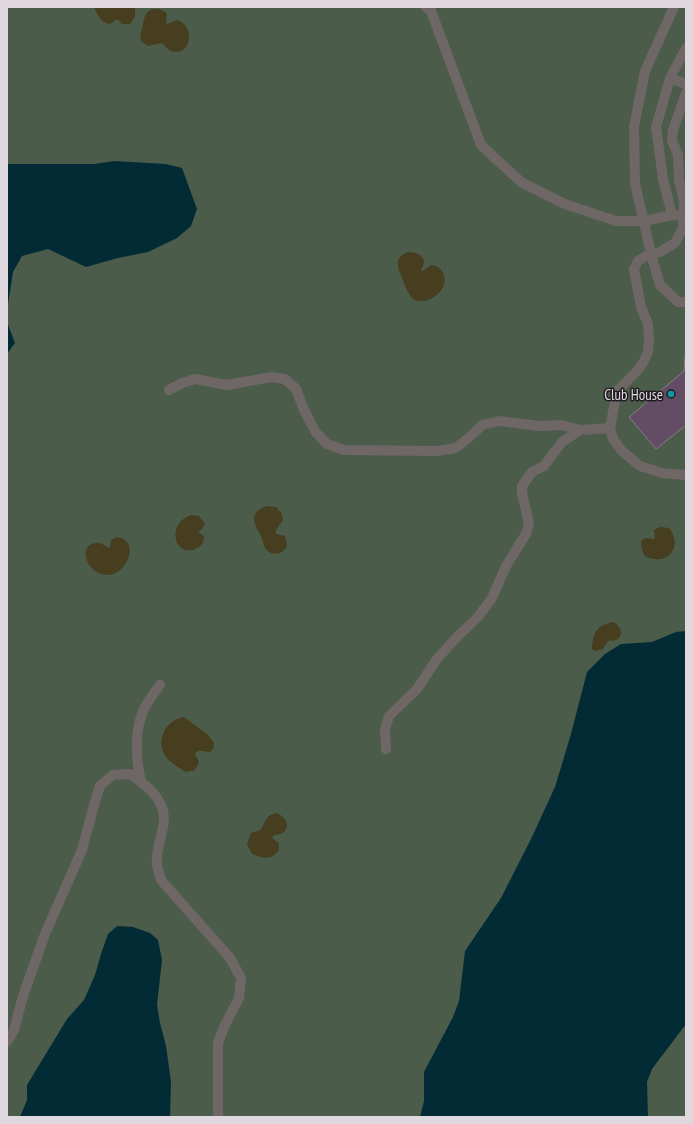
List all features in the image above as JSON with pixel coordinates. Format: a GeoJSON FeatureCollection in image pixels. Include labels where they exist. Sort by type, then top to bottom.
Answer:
{"type":"FeatureCollection","features":[{"type":"Feature","properties":{"kind":"lane"},"geometry":{"type":"LineString","coordinates":[[426,7],[431,11],[481,145],[521,182],[565,204],[616,221],[644,221],[672,215],[685,216]]}},
{"type":"Feature","properties":{"kind":"lane"},"geometry":{"type":"LineString","coordinates":[[674,7],[645,72],[634,127],[635,183],[651,254],[660,285],[678,302],[686,302]]}},
{"type":"Feature","properties":{"kind":"lane"},"geometry":{"type":"LineString","coordinates":[[672,215],[663,178],[656,126],[670,78],[686,48]]}},
{"type":"Feature","properties":{"kind":"lane"},"geometry":{"type":"LineString","coordinates":[[670,78],[686,84]]}},
{"type":"Feature","properties":{"kind":"lane"},"geometry":{"type":"LineString","coordinates":[[686,93],[673,130],[672,141],[678,154],[679,180],[684,202],[685,216],[683,228],[674,243],[660,252],[646,256],[638,261],[634,269],[641,308],[648,324],[648,352],[643,363],[636,372],[617,391],[610,428],[613,439],[622,452],[640,466],[662,474],[686,475]]}},
{"type":"Feature","properties":{"kind":"lane"},"geometry":{"type":"LineString","coordinates":[[169,390],[182,383],[195,379],[227,385],[271,377],[285,379],[296,389],[304,410],[315,431],[327,444],[344,450],[437,451],[456,448],[482,425],[499,421],[539,426],[562,424],[580,430],[610,428]]}},
{"type":"Feature","properties":{"kind":"lane"},"geometry":{"type":"LineString","coordinates":[[386,749],[385,730],[390,716],[417,689],[437,659],[478,617],[492,598],[506,566],[526,534],[529,523],[522,493],[522,486],[532,472],[544,466],[562,442],[580,430]]}},
{"type":"Feature","properties":{"kind":"lane"},"geometry":{"type":"LineString","coordinates":[[141,782],[138,760],[140,718],[145,707],[160,685]]}},
{"type":"Feature","properties":{"kind":"lane"},"geometry":{"type":"LineString","coordinates":[[7,1042],[14,1030],[23,996],[44,934],[82,850],[100,786],[113,775],[130,774],[154,794],[162,806],[165,822],[158,852],[157,864],[161,880],[230,958],[241,978],[239,998],[224,1027],[218,1043],[218,1117]]}},
{"type":"Feature","properties":{"kind":"green space"},"geometry":{"type":"Polygon","coordinates":[[[7,7],[686,7],[686,1117],[7,1117],[7,7]]]}},
{"type":"Feature","properties":{"kind":"sand"},"geometry":{"type":"Polygon","coordinates":[[[94,7],[135,7],[135,17],[130,24],[122,24],[117,19],[109,24],[100,19],[94,7]]]}},
{"type":"Feature","properties":{"kind":"sand"},"geometry":{"type":"Polygon","coordinates":[[[159,9],[166,12],[167,24],[177,20],[184,24],[188,29],[188,42],[186,47],[181,51],[176,52],[169,50],[162,43],[148,46],[141,41],[140,35],[147,13],[151,10],[159,9]]]}},
{"type":"Feature","properties":{"kind":"sand"},"geometry":{"type":"Polygon","coordinates":[[[409,252],[416,253],[424,260],[421,271],[433,265],[438,267],[443,273],[445,279],[444,285],[435,296],[429,300],[414,300],[405,286],[399,272],[398,260],[404,254],[409,252]]]}},
{"type":"Feature","properties":{"kind":"sand"},"geometry":{"type":"Polygon","coordinates":[[[267,506],[276,507],[282,514],[283,520],[276,530],[276,534],[285,536],[287,545],[283,551],[277,554],[271,553],[265,548],[254,519],[257,512],[267,506]]]}},
{"type":"Feature","properties":{"kind":"sand"},"geometry":{"type":"Polygon","coordinates":[[[191,515],[199,516],[205,524],[198,532],[204,536],[202,544],[199,547],[191,550],[185,550],[179,546],[175,533],[177,526],[182,520],[191,515]]]}},
{"type":"Feature","properties":{"kind":"sand"},"geometry":{"type":"Polygon","coordinates":[[[660,527],[669,528],[675,542],[674,548],[666,557],[653,559],[645,556],[641,543],[647,538],[654,539],[654,530],[660,527]]]}},
{"type":"Feature","properties":{"kind":"sand"},"geometry":{"type":"Polygon","coordinates":[[[117,537],[124,539],[128,544],[130,550],[126,563],[121,569],[109,575],[101,574],[95,571],[87,560],[86,549],[90,545],[96,543],[110,548],[111,540],[117,537]]]}},
{"type":"Feature","properties":{"kind":"sand"},"geometry":{"type":"Polygon","coordinates":[[[613,622],[620,629],[620,637],[617,640],[608,641],[603,649],[595,651],[592,649],[593,638],[596,631],[599,628],[613,622]]]}},
{"type":"Feature","properties":{"kind":"sand"},"geometry":{"type":"Polygon","coordinates":[[[184,717],[208,735],[214,743],[213,749],[210,752],[196,752],[195,754],[199,762],[195,770],[186,772],[174,765],[167,758],[162,749],[161,743],[164,731],[168,726],[172,722],[184,717]]]}},
{"type":"Feature","properties":{"kind":"sand"},"geometry":{"type":"Polygon","coordinates":[[[276,813],[284,817],[287,822],[287,828],[284,832],[273,836],[272,838],[279,843],[279,850],[273,856],[267,858],[252,854],[247,844],[251,833],[261,830],[268,817],[276,813]]]}},
{"type":"Feature","properties":{"kind":"water"},"geometry":{"type":"Polygon","coordinates":[[[114,161],[166,164],[182,168],[197,209],[191,226],[177,238],[148,252],[118,258],[86,267],[48,249],[22,256],[13,272],[7,311],[7,164],[94,164],[114,161]]]}},
{"type":"Feature","properties":{"kind":"water"},"geometry":{"type":"Polygon","coordinates":[[[7,322],[15,343],[7,354],[7,322]]]}},
{"type":"Feature","properties":{"kind":"water"},"geometry":{"type":"Polygon","coordinates":[[[686,631],[686,1024],[652,1069],[647,1082],[648,1117],[420,1117],[424,1101],[424,1072],[453,1017],[459,1001],[465,951],[501,898],[555,787],[571,734],[587,672],[605,654],[621,644],[652,642],[676,632],[686,631]]]}},
{"type":"Feature","properties":{"kind":"water"},"geometry":{"type":"Polygon","coordinates":[[[117,926],[133,927],[150,933],[158,940],[162,960],[157,1005],[166,1046],[171,1082],[170,1117],[20,1117],[27,1100],[27,1085],[67,1019],[84,1000],[95,975],[108,934],[117,926]]]}},
{"type":"Feature","properties":{"kind":"building","name":"Club House"},"geometry":{"type":"Polygon","coordinates":[[[686,345],[686,425],[656,449],[629,417],[684,371],[686,345]]]}},
{"type":"Feature","properties":{"kind":"place","name":"Club House"},"geometry":{"type":"Point","coordinates":[671,394]}}]}
